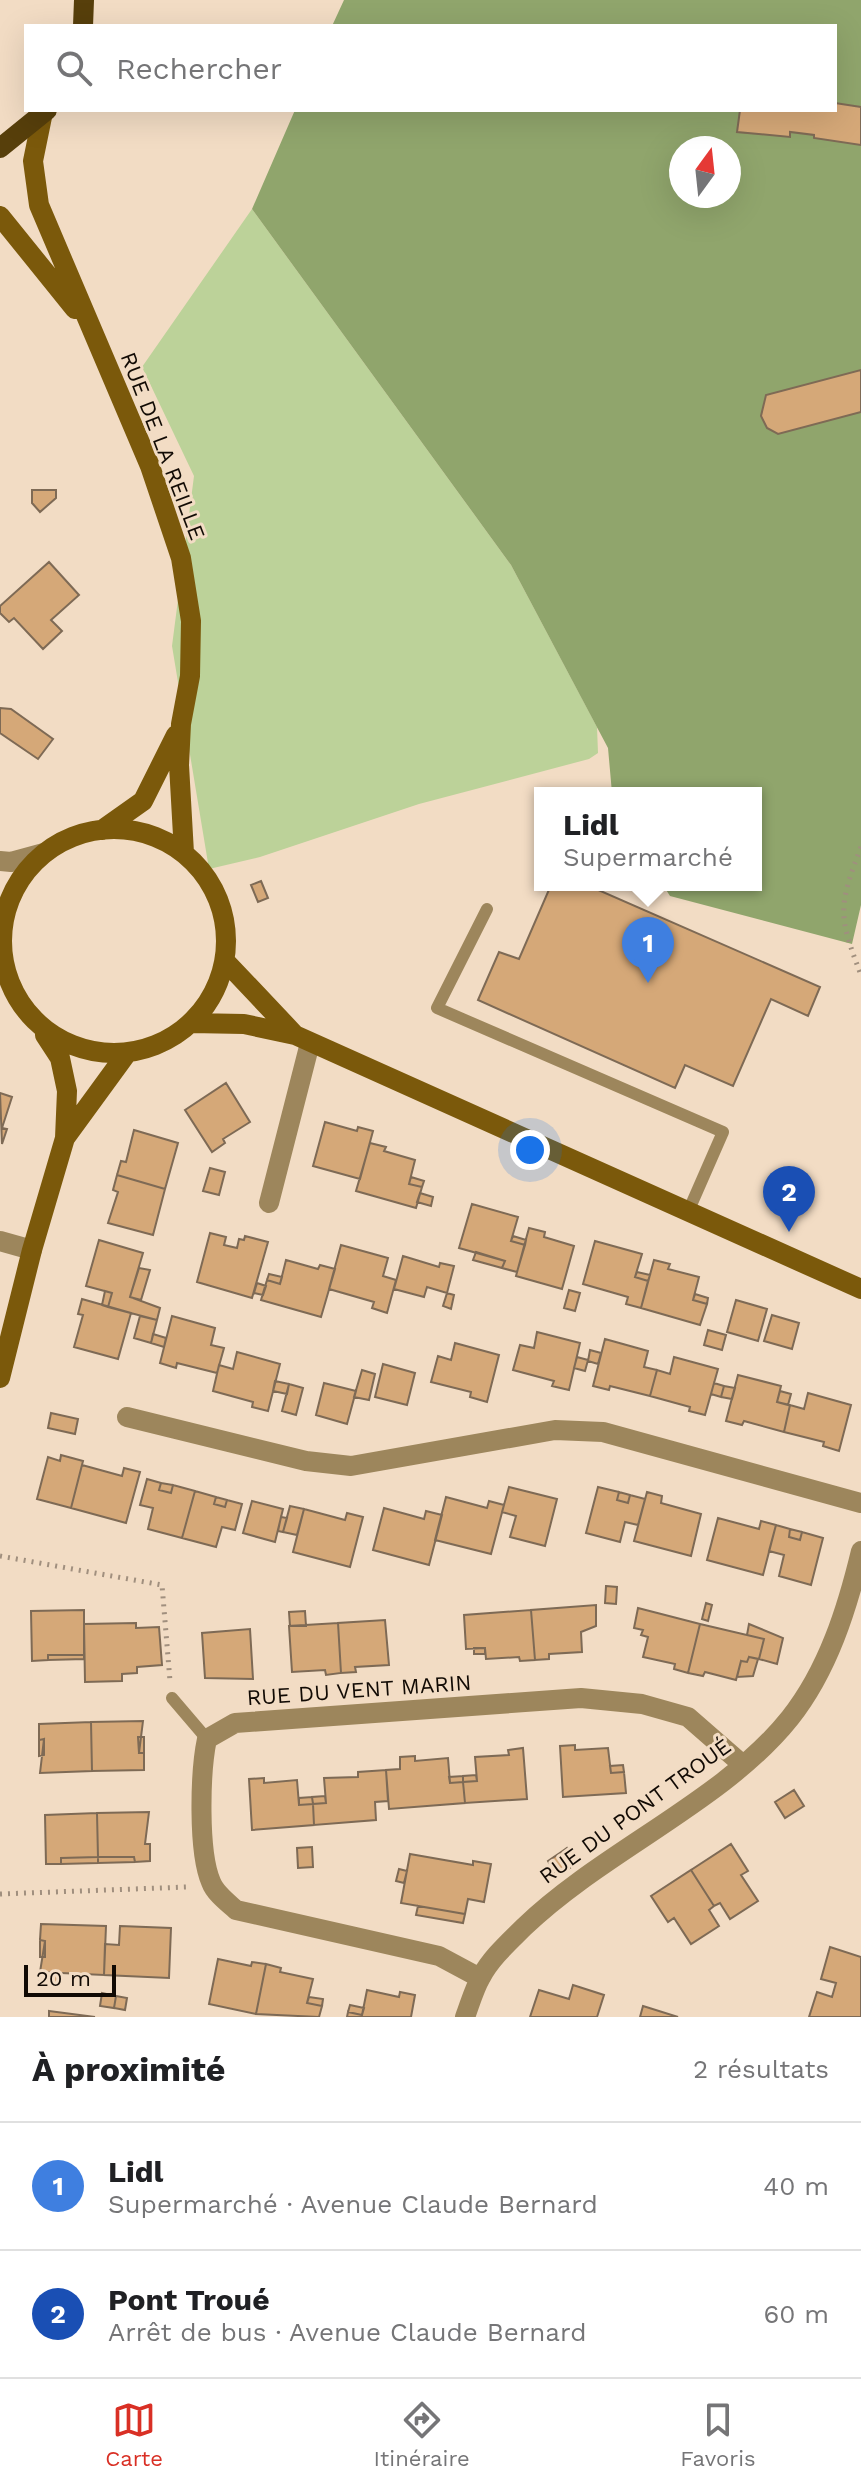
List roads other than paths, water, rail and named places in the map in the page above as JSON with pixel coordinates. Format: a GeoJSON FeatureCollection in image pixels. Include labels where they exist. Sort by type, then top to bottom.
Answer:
{"type":"FeatureCollection","features":[{"type":"Feature","properties":{"kind":"main road"},"geometry":{"type":"LineString","coordinates":[[0,148],[45,114]]}},
{"type":"Feature","properties":{"kind":"street","name":"RUE DE LA REILLE"},"geometry":{"type":"LineString","coordinates":[[45,114],[33,161],[39,205],[150,466],[181,558],[191,621],[190,676],[181,724],[179,765],[184,853]]}},
{"type":"Feature","properties":{"kind":"street","name":"RUE DE LA REILLE"},"geometry":{"type":"LineString","coordinates":[[0,216],[92,330]]}},
{"type":"Feature","properties":{"kind":"street","name":"RUE DE LA REILLE"},"geometry":{"type":"LineString","coordinates":[[102,830],[143,801],[181,724]]}},
{"type":"Feature","properties":{"kind":"street"},"geometry":{"type":"LineString","coordinates":[[0,861],[11,862],[44,853],[71,837],[102,830],[131,830],[159,839],[184,853],[204,875],[219,901],[226,931],[225,961],[213,994],[191,1023],[173,1037],[127,1053],[95,1052],[75,1046],[38,1025]]}},
{"type":"Feature","properties":{"kind":"street"},"geometry":{"type":"LineString","coordinates":[[0,1378],[32,1250],[65,1138],[67,1091],[60,1058],[9,982],[2,957],[1,929],[8,901],[23,875],[44,853]]}},
{"type":"Feature","properties":{"kind":"street"},"geometry":{"type":"LineString","coordinates":[[225,961],[303,1039]]}},
{"type":"Feature","properties":{"kind":"street"},"geometry":{"type":"LineString","coordinates":[[191,1023],[244,1024],[303,1039],[861,1289]]}},
{"type":"Feature","properties":{"kind":"street"},"geometry":{"type":"LineString","coordinates":[[269,1203],[303,1039]]}},
{"type":"Feature","properties":{"kind":"street"},"geometry":{"type":"LineString","coordinates":[[65,1138],[127,1053]]}},
{"type":"Feature","properties":{"kind":"street"},"geometry":{"type":"LineString","coordinates":[[0,1241],[32,1250]]}},
{"type":"Feature","properties":{"kind":"street"},"geometry":{"type":"LineString","coordinates":[[127,1417],[306,1461],[351,1466],[555,1430],[603,1432],[861,1503]]}},
{"type":"Feature","properties":{"kind":"street","name":"RUE DU PONT TROUÉ"},"geometry":{"type":"LineString","coordinates":[[465,2017],[480,1978],[498,1953],[556,1897],[743,1765],[791,1717],[825,1660],[850,1596],[861,1551]]}},
{"type":"Feature","properties":{"kind":"street","name":"RUE DU VENT MARIN"},"geometry":{"type":"LineString","coordinates":[[207,1739],[235,1723],[581,1698],[642,1704],[688,1717],[743,1765]]}},
{"type":"Feature","properties":{"kind":"street"},"geometry":{"type":"LineString","coordinates":[[207,1739],[201,1767],[206,1867],[212,1886],[236,1910],[439,1956],[480,1978]]}},
{"type":"Feature","properties":{"kind":"lane"},"geometry":{"type":"LineString","coordinates":[[487,909],[437,1008],[723,1132],[688,1212]]}},
{"type":"Feature","properties":{"kind":"lane"},"geometry":{"type":"LineString","coordinates":[[172,1698],[207,1739]]}},
{"type":"Feature","properties":{"kind":"place","name":"Lidl"},"geometry":{"type":"Point","coordinates":[648,983]}},
{"type":"Feature","properties":{"kind":"place","name":"Pont Troué"},"geometry":{"type":"Point","coordinates":[789,1232]}}]}
